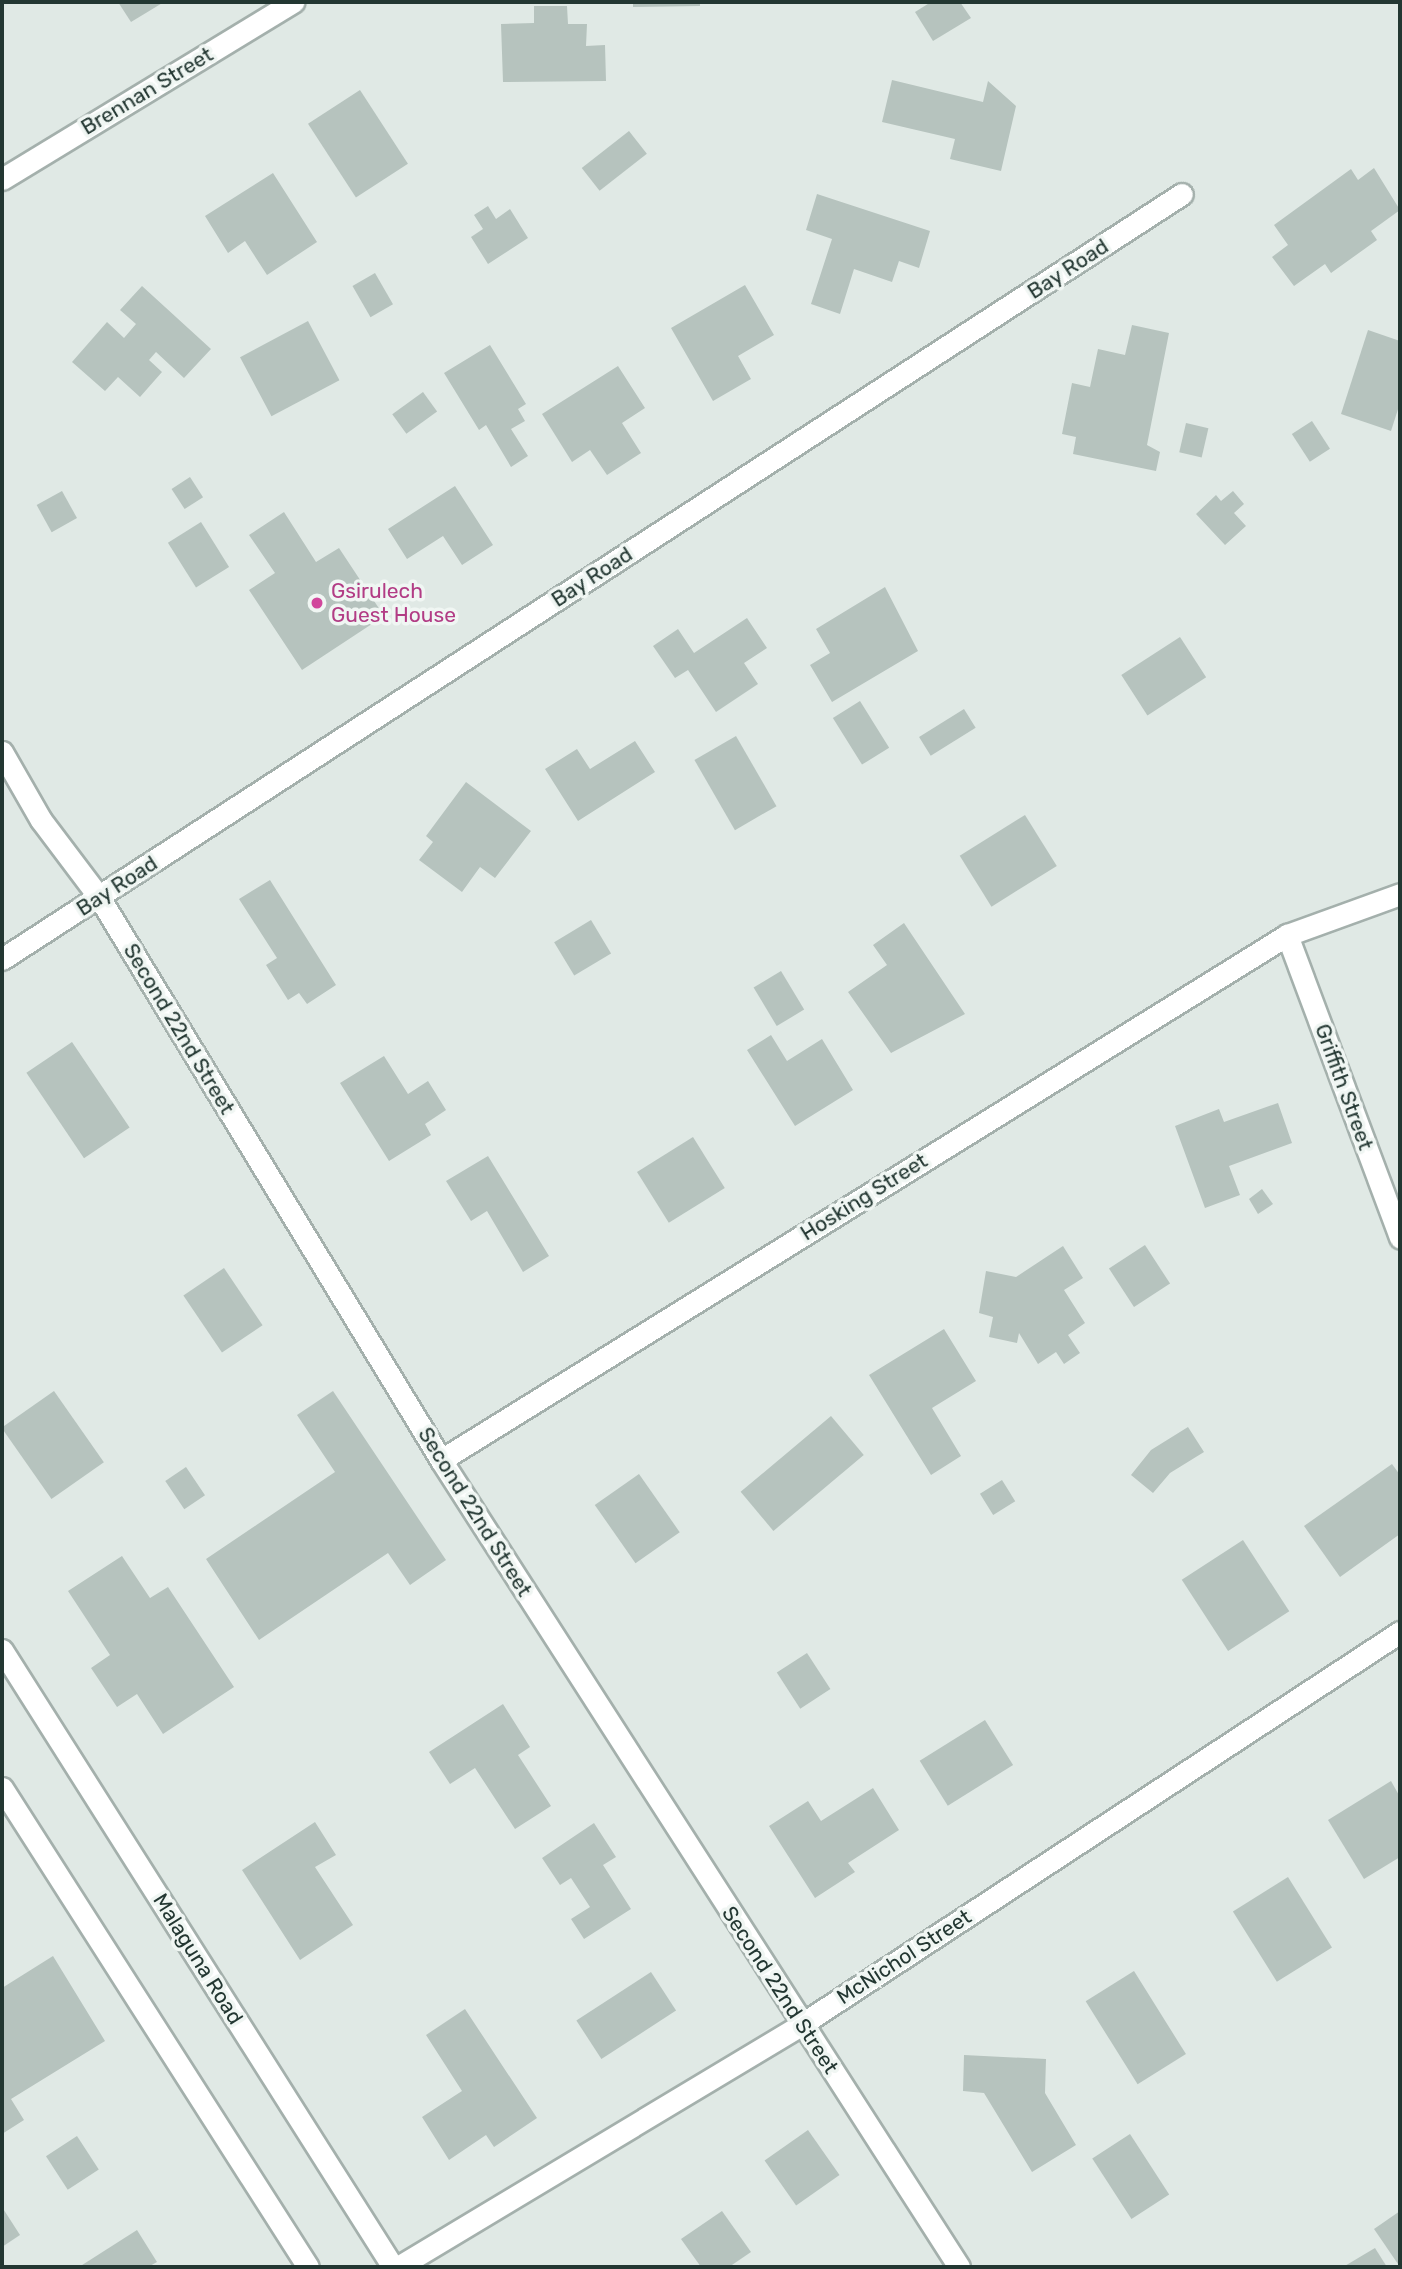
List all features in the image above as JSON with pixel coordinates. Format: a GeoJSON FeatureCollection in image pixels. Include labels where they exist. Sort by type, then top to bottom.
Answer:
{"type":"FeatureCollection","features":[{"type":"Feature","properties":{"kind":"street","name":"Brennan Street"},"geometry":{"type":"LineString","coordinates":[[2,179],[293,2]]}},
{"type":"Feature","properties":{"kind":"street","name":"Bay Road"},"geometry":{"type":"LineString","coordinates":[[2,959],[1182,194]]}},
{"type":"Feature","properties":{"kind":"street","name":"Second 22nd Street"},"geometry":{"type":"LineString","coordinates":[[2,752],[41,820],[99,897],[441,1460],[958,2267]]}},
{"type":"Feature","properties":{"kind":"street","name":"Hosking Street"},"geometry":{"type":"LineString","coordinates":[[441,1460],[1287,935],[1400,894]]}},
{"type":"Feature","properties":{"kind":"street","name":"Griffith Street"},"geometry":{"type":"LineString","coordinates":[[1287,935],[1400,1238]]}},
{"type":"Feature","properties":{"kind":"street","name":"McNichol Street"},"geometry":{"type":"LineString","coordinates":[[396,2267],[802,2024],[1400,1632]]}},
{"type":"Feature","properties":{"kind":"street","name":"Malaguna Road"},"geometry":{"type":"LineString","coordinates":[[2,1650],[396,2267]]}},
{"type":"Feature","properties":{"kind":"street"},"geometry":{"type":"LineString","coordinates":[[2,1788],[307,2267]]}},
{"type":"Feature","properties":{"kind":"building"},"geometry":{"type":"Polygon","coordinates":[[[118,2],[164,2],[131,22],[118,2]]]}},
{"type":"Feature","properties":{"kind":"building"},"geometry":{"type":"Polygon","coordinates":[[[633,2],[700,2],[700,6],[633,7],[633,2]]]}},
{"type":"Feature","properties":{"kind":"building"},"geometry":{"type":"Polygon","coordinates":[[[931,2],[960,2],[971,18],[933,41],[915,12],[931,2]]]}},
{"type":"Feature","properties":{"kind":"building"},"geometry":{"type":"Polygon","coordinates":[[[534,6],[567,6],[568,24],[587,24],[586,46],[605,45],[606,81],[503,82],[501,24],[534,23],[534,6]]]}},
{"type":"Feature","properties":{"kind":"building"},"geometry":{"type":"Polygon","coordinates":[[[892,80],[983,102],[988,81],[1016,106],[1001,171],[950,159],[955,139],[882,122],[892,80]]]}},
{"type":"Feature","properties":{"kind":"building"},"geometry":{"type":"Polygon","coordinates":[[[360,90],[408,164],[356,198],[308,124],[360,90]]]}},
{"type":"Feature","properties":{"kind":"building"},"geometry":{"type":"Polygon","coordinates":[[[629,131],[647,154],[600,191],[582,168],[629,131]]]}},
{"type":"Feature","properties":{"kind":"building"},"geometry":{"type":"Polygon","coordinates":[[[1374,168],[1400,210],[1371,231],[1377,240],[1331,273],[1325,264],[1294,286],[1272,257],[1288,245],[1274,225],[1351,169],[1358,180],[1374,168]]]}},
{"type":"Feature","properties":{"kind":"building"},"geometry":{"type":"Polygon","coordinates":[[[273,173],[317,242],[267,275],[245,241],[228,253],[205,216],[273,173]]]}},
{"type":"Feature","properties":{"kind":"building"},"geometry":{"type":"Polygon","coordinates":[[[817,194],[930,231],[919,268],[899,261],[892,282],[854,269],[840,314],[811,304],[832,239],[806,230],[817,194]]]}},
{"type":"Feature","properties":{"kind":"building"},"geometry":{"type":"Polygon","coordinates":[[[488,206],[496,219],[510,209],[528,238],[488,264],[471,237],[483,229],[474,215],[488,206]]]}},
{"type":"Feature","properties":{"kind":"building"},"geometry":{"type":"Polygon","coordinates":[[[375,273],[393,304],[370,317],[352,286],[375,273]]]}},
{"type":"Feature","properties":{"kind":"building"},"geometry":{"type":"Polygon","coordinates":[[[745,285],[774,335],[738,356],[751,379],[713,401],[671,328],[745,285]]]}},
{"type":"Feature","properties":{"kind":"building"},"geometry":{"type":"Polygon","coordinates":[[[142,286],[211,349],[184,378],[156,352],[149,360],[162,372],[140,397],[118,377],[105,391],[72,362],[107,322],[124,338],[136,324],[120,310],[142,286]]]}},
{"type":"Feature","properties":{"kind":"building"},"geometry":{"type":"Polygon","coordinates":[[[308,321],[339,380],[271,416],[240,357],[308,321]]]}},
{"type":"Feature","properties":{"kind":"building"},"geometry":{"type":"Polygon","coordinates":[[[1132,325],[1169,333],[1147,445],[1160,452],[1156,471],[1073,454],[1076,437],[1062,434],[1072,383],[1090,387],[1098,349],[1125,355],[1132,325]]]}},
{"type":"Feature","properties":{"kind":"building"},"geometry":{"type":"Polygon","coordinates":[[[1368,330],[1400,341],[1400,403],[1391,431],[1341,414],[1368,330]]]}},
{"type":"Feature","properties":{"kind":"building"},"geometry":{"type":"Polygon","coordinates":[[[490,345],[526,404],[518,409],[525,421],[511,429],[528,456],[511,467],[486,425],[479,430],[444,373],[490,345]]]}},
{"type":"Feature","properties":{"kind":"building"},"geometry":{"type":"Polygon","coordinates":[[[618,366],[645,408],[622,423],[641,453],[607,475],[590,450],[572,462],[542,414],[618,366]]]}},
{"type":"Feature","properties":{"kind":"building"},"geometry":{"type":"Polygon","coordinates":[[[423,392],[437,411],[406,434],[392,414],[423,392]]]}},
{"type":"Feature","properties":{"kind":"building"},"geometry":{"type":"Polygon","coordinates":[[[1312,421],[1330,449],[1310,462],[1292,434],[1312,421]]]}},
{"type":"Feature","properties":{"kind":"building"},"geometry":{"type":"Polygon","coordinates":[[[1186,423],[1208,428],[1202,457],[1179,452],[1186,423]]]}},
{"type":"Feature","properties":{"kind":"building"},"geometry":{"type":"Polygon","coordinates":[[[190,477],[203,497],[185,509],[172,489],[190,477]]]}},
{"type":"Feature","properties":{"kind":"building"},"geometry":{"type":"Polygon","coordinates":[[[455,486],[493,545],[462,565],[443,536],[407,559],[388,529],[455,486]]]}},
{"type":"Feature","properties":{"kind":"building"},"geometry":{"type":"Polygon","coordinates":[[[62,491],[77,518],[52,532],[37,505],[62,491]]]}},
{"type":"Feature","properties":{"kind":"building"},"geometry":{"type":"Polygon","coordinates":[[[1233,491],[1244,504],[1234,513],[1246,526],[1225,545],[1196,514],[1216,495],[1221,501],[1233,491]]]}},
{"type":"Feature","properties":{"kind":"building","name":"Gsirulech Guest House"},"geometry":{"type":"Polygon","coordinates":[[[284,512],[316,562],[339,548],[384,616],[302,670],[249,590],[275,573],[249,535],[284,512]]]}},
{"type":"Feature","properties":{"kind":"building"},"geometry":{"type":"Polygon","coordinates":[[[201,522],[229,567],[196,588],[168,543],[201,522]]]}},
{"type":"Feature","properties":{"kind":"building"},"geometry":{"type":"Polygon","coordinates":[[[885,587],[918,651],[832,702],[810,665],[830,653],[816,629],[885,587]]]}},
{"type":"Feature","properties":{"kind":"building"},"geometry":{"type":"Polygon","coordinates":[[[747,618],[767,648],[744,663],[758,684],[716,712],[688,670],[675,678],[653,646],[678,629],[694,653],[747,618]]]}},
{"type":"Feature","properties":{"kind":"building"},"geometry":{"type":"Polygon","coordinates":[[[1180,637],[1206,677],[1147,715],[1121,675],[1180,637]]]}},
{"type":"Feature","properties":{"kind":"building"},"geometry":{"type":"Polygon","coordinates":[[[860,701],[889,748],[862,765],[833,718],[860,701]]]}},
{"type":"Feature","properties":{"kind":"building"},"geometry":{"type":"Polygon","coordinates":[[[964,709],[976,728],[931,756],[919,737],[964,709]]]}},
{"type":"Feature","properties":{"kind":"building"},"geometry":{"type":"Polygon","coordinates":[[[736,736],[777,806],[735,830],[694,760],[736,736]]]}},
{"type":"Feature","properties":{"kind":"building"},"geometry":{"type":"Polygon","coordinates":[[[635,741],[655,772],[578,821],[545,769],[577,749],[590,769],[635,741]]]}},
{"type":"Feature","properties":{"kind":"building"},"geometry":{"type":"Polygon","coordinates":[[[466,782],[531,831],[495,878],[480,867],[462,892],[419,860],[433,842],[426,836],[466,782]]]}},
{"type":"Feature","properties":{"kind":"building"},"geometry":{"type":"Polygon","coordinates":[[[1025,815],[1057,866],[991,907],[960,856],[1025,815]]]}},
{"type":"Feature","properties":{"kind":"building"},"geometry":{"type":"Polygon","coordinates":[[[270,880],[336,985],[307,1004],[299,993],[288,1000],[266,965],[277,958],[239,899],[270,880]]]}},
{"type":"Feature","properties":{"kind":"building"},"geometry":{"type":"Polygon","coordinates":[[[591,920],[611,953],[574,976],[554,942],[591,920]]]}},
{"type":"Feature","properties":{"kind":"building"},"geometry":{"type":"Polygon","coordinates":[[[904,923],[965,1014],[891,1053],[848,992],[887,965],[873,945],[904,923]]]}},
{"type":"Feature","properties":{"kind":"building"},"geometry":{"type":"Polygon","coordinates":[[[781,971],[804,1010],[777,1026],[754,987],[781,971]]]}},
{"type":"Feature","properties":{"kind":"building"},"geometry":{"type":"Polygon","coordinates":[[[771,1035],[787,1061],[822,1039],[853,1090],[795,1126],[747,1050],[771,1035]]]}},
{"type":"Feature","properties":{"kind":"building"},"geometry":{"type":"Polygon","coordinates":[[[72,1042],[130,1127],[84,1158],[26,1073],[72,1042]]]}},
{"type":"Feature","properties":{"kind":"building"},"geometry":{"type":"Polygon","coordinates":[[[384,1056],[408,1094],[428,1081],[446,1110],[425,1124],[431,1135],[389,1161],[340,1083],[384,1056]]]}},
{"type":"Feature","properties":{"kind":"building"},"geometry":{"type":"Polygon","coordinates":[[[1278,1103],[1292,1143],[1229,1166],[1240,1195],[1205,1208],[1175,1126],[1219,1109],[1224,1122],[1278,1103]]]}},
{"type":"Feature","properties":{"kind":"building"},"geometry":{"type":"Polygon","coordinates":[[[693,1137],[725,1188],[669,1223],[637,1172],[693,1137]]]}},
{"type":"Feature","properties":{"kind":"building"},"geometry":{"type":"Polygon","coordinates":[[[488,1156],[549,1256],[523,1272],[487,1211],[471,1221],[446,1181],[488,1156]]]}},
{"type":"Feature","properties":{"kind":"building"},"geometry":{"type":"Polygon","coordinates":[[[1262,1189],[1273,1204],[1258,1214],[1249,1199],[1262,1189]]]}},
{"type":"Feature","properties":{"kind":"building"},"geometry":{"type":"Polygon","coordinates":[[[1145,1245],[1170,1284],[1134,1307],[1109,1268],[1145,1245]]]}},
{"type":"Feature","properties":{"kind":"building"},"geometry":{"type":"Polygon","coordinates":[[[1063,1246],[1083,1278],[1064,1290],[1085,1323],[1068,1335],[1080,1353],[1064,1364],[1056,1352],[1038,1364],[1019,1333],[1017,1343],[989,1337],[993,1317],[979,1313],[986,1271],[1016,1277],[1063,1246]]]}},
{"type":"Feature","properties":{"kind":"building"},"geometry":{"type":"Polygon","coordinates":[[[224,1268],[263,1325],[222,1353],[183,1295],[224,1268]]]}},
{"type":"Feature","properties":{"kind":"building"},"geometry":{"type":"Polygon","coordinates":[[[944,1329],[976,1381],[932,1408],[961,1456],[931,1475],[869,1375],[944,1329]]]}},
{"type":"Feature","properties":{"kind":"building"},"geometry":{"type":"Polygon","coordinates":[[[54,1391],[104,1462],[51,1499],[2,1427],[54,1391]]]}},
{"type":"Feature","properties":{"kind":"building"},"geometry":{"type":"Polygon","coordinates":[[[333,1391],[446,1560],[410,1585],[388,1553],[259,1640],[206,1559],[335,1472],[297,1415],[333,1391]]]}},
{"type":"Feature","properties":{"kind":"building"},"geometry":{"type":"Polygon","coordinates":[[[831,1416],[864,1455],[773,1531],[741,1492],[831,1416]]]}},
{"type":"Feature","properties":{"kind":"building"},"geometry":{"type":"Polygon","coordinates":[[[1188,1427],[1204,1452],[1170,1473],[1153,1493],[1131,1475],[1151,1450],[1188,1427]]]}},
{"type":"Feature","properties":{"kind":"building"},"geometry":{"type":"Polygon","coordinates":[[[1392,1464],[1400,1475],[1400,1534],[1340,1577],[1304,1526],[1392,1464]]]}},
{"type":"Feature","properties":{"kind":"building"},"geometry":{"type":"Polygon","coordinates":[[[186,1467],[205,1495],[184,1509],[165,1481],[186,1467]]]}},
{"type":"Feature","properties":{"kind":"building"},"geometry":{"type":"Polygon","coordinates":[[[639,1474],[680,1532],[635,1563],[595,1505],[639,1474]]]}},
{"type":"Feature","properties":{"kind":"building"},"geometry":{"type":"Polygon","coordinates":[[[1002,1480],[1015,1501],[993,1515],[980,1494],[1002,1480]]]}},
{"type":"Feature","properties":{"kind":"building"},"geometry":{"type":"Polygon","coordinates":[[[1243,1540],[1289,1611],[1228,1651],[1182,1580],[1243,1540]]]}},
{"type":"Feature","properties":{"kind":"building"},"geometry":{"type":"Polygon","coordinates":[[[122,1556],[150,1598],[168,1587],[234,1687],[163,1734],[137,1694],[117,1707],[91,1668],[110,1655],[68,1591],[122,1556]]]}},
{"type":"Feature","properties":{"kind":"building"},"geometry":{"type":"Polygon","coordinates":[[[807,1653],[830,1689],[800,1709],[777,1673],[807,1653]]]}},
{"type":"Feature","properties":{"kind":"building"},"geometry":{"type":"Polygon","coordinates":[[[503,1704],[530,1747],[518,1755],[551,1806],[515,1829],[475,1768],[450,1784],[429,1752],[503,1704]]]}},
{"type":"Feature","properties":{"kind":"building"},"geometry":{"type":"Polygon","coordinates":[[[985,1720],[1013,1765],[948,1806],[920,1761],[985,1720]]]}},
{"type":"Feature","properties":{"kind":"building"},"geometry":{"type":"Polygon","coordinates":[[[1391,1781],[1400,1797],[1400,1857],[1364,1879],[1328,1820],[1391,1781]]]}},
{"type":"Feature","properties":{"kind":"building"},"geometry":{"type":"Polygon","coordinates":[[[873,1788],[899,1830],[848,1863],[855,1872],[815,1898],[769,1826],[808,1801],[821,1821],[873,1788]]]}},
{"type":"Feature","properties":{"kind":"building"},"geometry":{"type":"Polygon","coordinates":[[[315,1822],[336,1855],[315,1867],[353,1925],[300,1960],[242,1870],[315,1822]]]}},
{"type":"Feature","properties":{"kind":"building"},"geometry":{"type":"Polygon","coordinates":[[[594,1823],[616,1857],[603,1865],[631,1909],[584,1939],[571,1919],[590,1907],[571,1878],[560,1885],[542,1858],[594,1823]]]}},
{"type":"Feature","properties":{"kind":"building"},"geometry":{"type":"Polygon","coordinates":[[[1288,1877],[1332,1947],[1277,1982],[1233,1911],[1288,1877]]]}},
{"type":"Feature","properties":{"kind":"building"},"geometry":{"type":"Polygon","coordinates":[[[53,1956],[105,2041],[11,2099],[24,2120],[2,2134],[2,1988],[53,1956]]]}},
{"type":"Feature","properties":{"kind":"building"},"geometry":{"type":"Polygon","coordinates":[[[1134,1971],[1186,2054],[1138,2084],[1086,2001],[1134,1971]]]}},
{"type":"Feature","properties":{"kind":"building"},"geometry":{"type":"Polygon","coordinates":[[[651,1972],[676,2011],[601,2059],[576,2020],[651,1972]]]}},
{"type":"Feature","properties":{"kind":"building"},"geometry":{"type":"Polygon","coordinates":[[[465,2009],[537,2118],[494,2147],[486,2135],[449,2160],[422,2117],[462,2091],[426,2035],[465,2009]]]}},
{"type":"Feature","properties":{"kind":"building"},"geometry":{"type":"Polygon","coordinates":[[[964,2055],[1046,2059],[1045,2093],[1076,2145],[1032,2172],[984,2093],[963,2091],[964,2055]]]}},
{"type":"Feature","properties":{"kind":"building"},"geometry":{"type":"Polygon","coordinates":[[[808,2130],[840,2175],[796,2205],[765,2160],[808,2130]]]}},
{"type":"Feature","properties":{"kind":"building"},"geometry":{"type":"Polygon","coordinates":[[[1130,2134],[1169,2194],[1131,2219],[1092,2159],[1130,2134]]]}},
{"type":"Feature","properties":{"kind":"building"},"geometry":{"type":"Polygon","coordinates":[[[77,2136],[99,2170],[68,2190],[46,2156],[77,2136]]]}},
{"type":"Feature","properties":{"kind":"building"},"geometry":{"type":"Polygon","coordinates":[[[2,2207],[20,2235],[2,2247],[2,2207]]]}},
{"type":"Feature","properties":{"kind":"building"},"geometry":{"type":"Polygon","coordinates":[[[722,2211],[751,2252],[729,2267],[701,2267],[681,2239],[722,2211]]]}},
{"type":"Feature","properties":{"kind":"building"},"geometry":{"type":"Polygon","coordinates":[[[1400,2211],[1400,2263],[1398,2264],[1374,2229],[1400,2211]]]}},
{"type":"Feature","properties":{"kind":"building"},"geometry":{"type":"Polygon","coordinates":[[[137,2230],[157,2262],[148,2267],[79,2267],[137,2230]]]}},
{"type":"Feature","properties":{"kind":"building"},"geometry":{"type":"Polygon","coordinates":[[[1375,2248],[1387,2267],[1343,2267],[1375,2248]]]}},
{"type":"Feature","properties":{"kind":"place","name":"Gsirulech Guest House"},"geometry":{"type":"Point","coordinates":[317,603]}}]}
